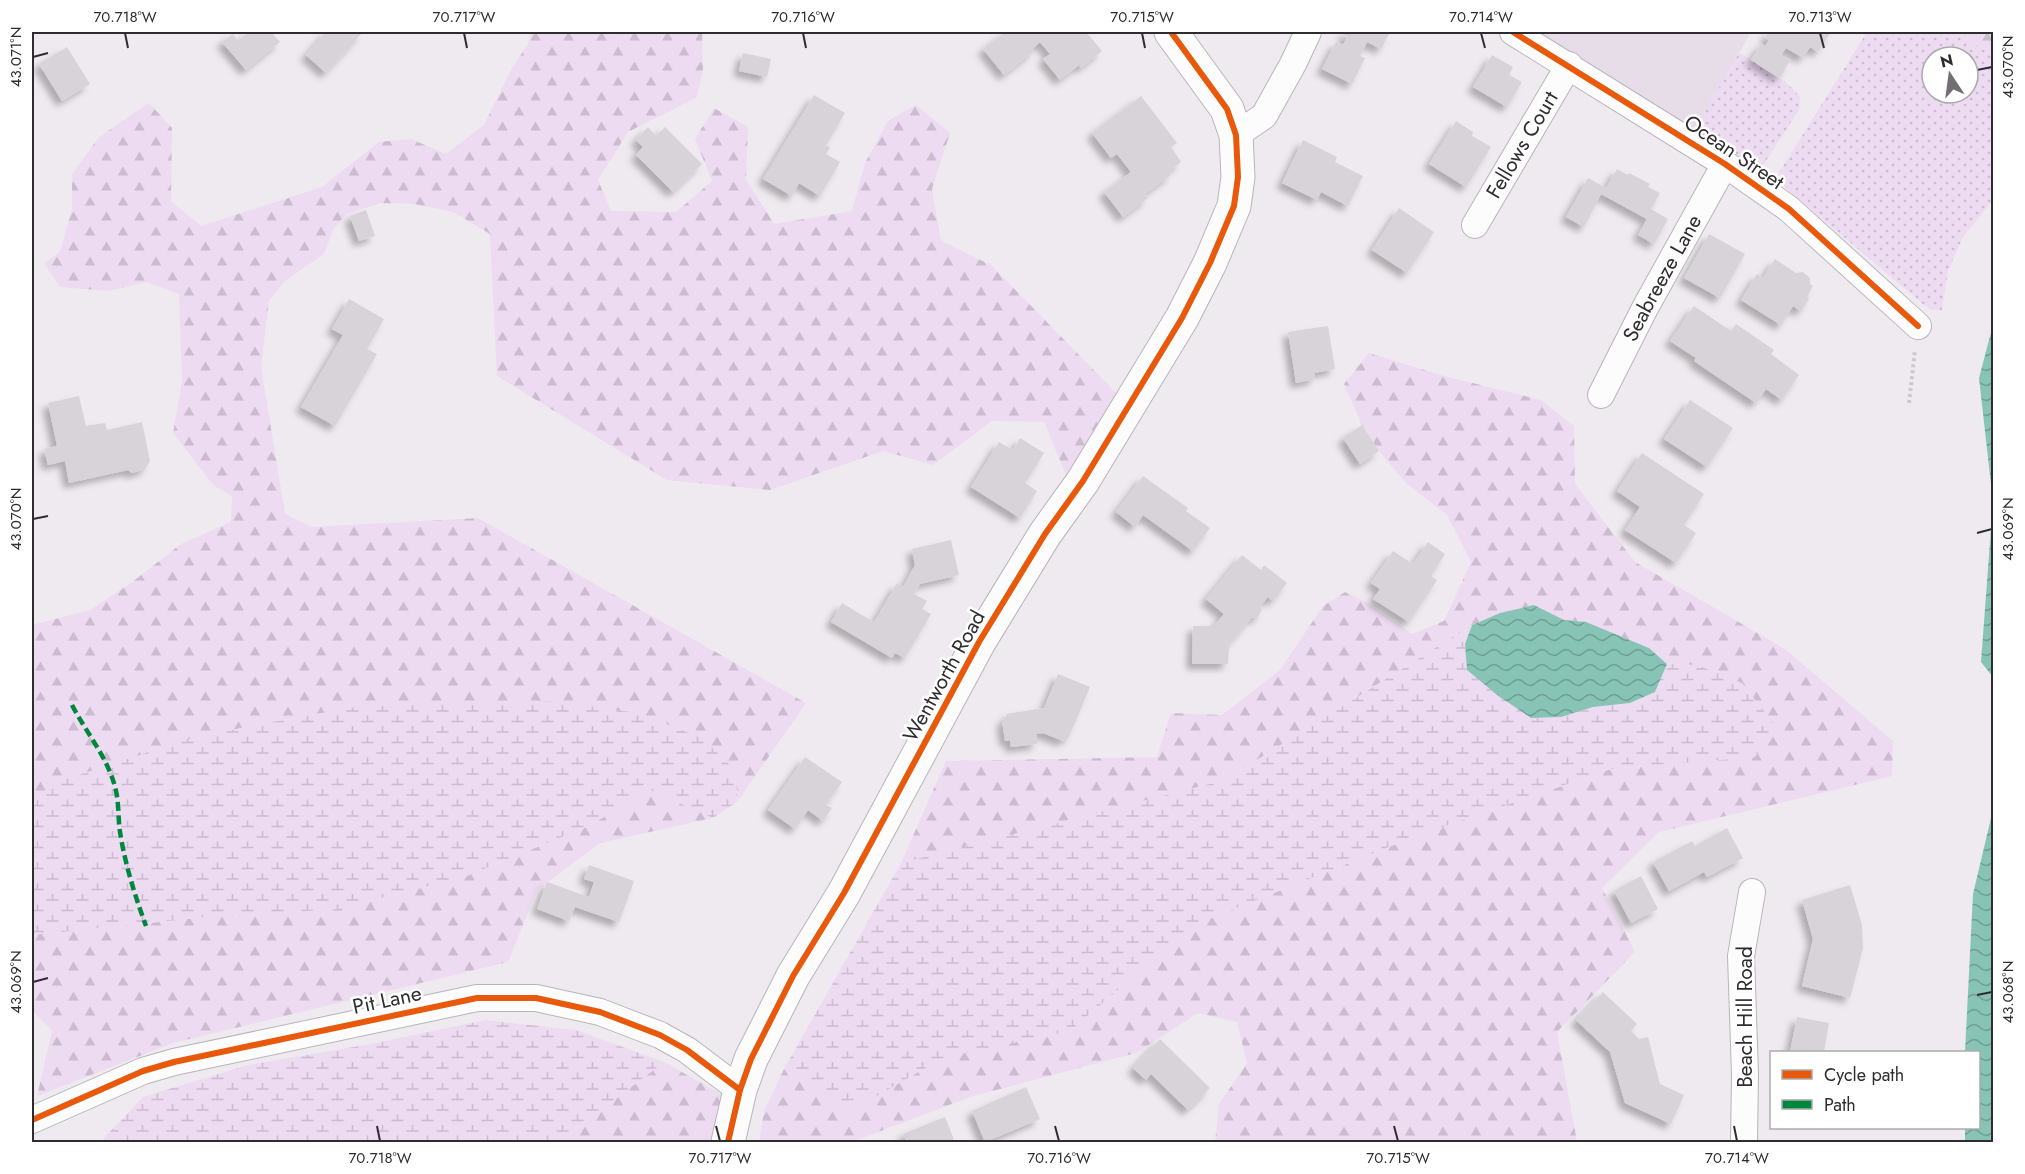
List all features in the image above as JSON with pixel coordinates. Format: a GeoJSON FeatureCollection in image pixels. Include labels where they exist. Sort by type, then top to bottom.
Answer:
{"type":"FeatureCollection","features":[{"type":"Feature","properties":{"kind":"main road","name":"Wentworth Road"},"geometry":{"type":"LineString","coordinates":[[728,1143],[740,1090],[764,1031],[793,976],[844,893],[979,642],[1045,534],[1083,481],[1187,309],[1210,263],[1234,206],[1238,177],[1236,135],[1227,109],[1171,32]]}},
{"type":"Feature","properties":{"kind":"street"},"geometry":{"type":"LineString","coordinates":[[1236,135],[1264,116],[1308,32]]}},
{"type":"Feature","properties":{"kind":"street","name":"Ocean Street"},"geometry":{"type":"LineString","coordinates":[[1514,32],[1725,164],[1789,209],[1918,326]]}},
{"type":"Feature","properties":{"kind":"street","name":"Fellows Court"},"geometry":{"type":"LineString","coordinates":[[1475,225],[1569,66]]}},
{"type":"Feature","properties":{"kind":"street","name":"Seabreeze Lane"},"geometry":{"type":"LineString","coordinates":[[1601,395],[1645,308],[1725,164]]}},
{"type":"Feature","properties":{"kind":"street","name":"Beach Hill Road"},"geometry":{"type":"LineString","coordinates":[[1744,1143],[1745,1074],[1741,956],[1752,892]]}},
{"type":"Feature","properties":{"kind":"street","name":"Pit Lane"},"geometry":{"type":"LineString","coordinates":[[32,1120],[143,1071],[174,1062],[477,998],[536,998],[600,1012],[631,1022],[687,1050],[740,1090]]}},
{"type":"Feature","properties":{"kind":"path"},"geometry":{"type":"LineString","coordinates":[[1909,403],[1918,326]]}},
{"type":"Feature","properties":{"kind":"shaded area"},"geometry":{"type":"Polygon","coordinates":[[[1543,32],[1751,32],[1693,133],[1541,35],[1543,32]]]}},
{"type":"Feature","properties":{"kind":"green space"},"geometry":{"type":"Polygon","coordinates":[[[531,32],[608,32],[609,35],[619,32],[702,32],[703,69],[697,97],[628,132],[598,180],[611,211],[676,212],[712,181],[695,139],[714,108],[748,127],[746,179],[774,224],[852,211],[865,163],[888,121],[916,105],[950,133],[932,189],[941,241],[991,265],[1119,396],[1067,477],[1044,422],[992,421],[933,465],[883,451],[770,490],[667,480],[497,376],[490,234],[453,212],[414,204],[381,203],[346,214],[333,230],[324,254],[285,281],[269,301],[261,367],[285,514],[312,527],[478,518],[806,703],[738,801],[734,769],[356,707],[182,741],[32,806],[32,625],[90,610],[131,583],[181,544],[231,522],[232,496],[213,485],[173,433],[182,381],[179,294],[146,282],[109,291],[60,287],[44,263],[60,252],[72,209],[72,174],[99,137],[149,103],[172,128],[171,201],[201,226],[322,187],[379,142],[411,139],[446,154],[484,125],[512,68],[528,44],[531,32]]]}},
{"type":"Feature","properties":{"kind":"green space"},"geometry":{"type":"Polygon","coordinates":[[[1867,32],[1965,32],[1969,42],[1975,45],[1920,45],[1920,105],[1980,105],[1980,47],[1984,49],[1993,47],[1993,200],[1963,237],[1948,271],[1942,310],[1932,310],[1775,179],[1867,32]]]}},
{"type":"Feature","properties":{"kind":"green space"},"geometry":{"type":"Polygon","coordinates":[[[1965,32],[1993,32],[1993,46],[1984,49],[1980,45],[1969,42],[1965,32]]]}},
{"type":"Feature","properties":{"kind":"green space"},"geometry":{"type":"Polygon","coordinates":[[[1739,53],[1779,78],[1800,97],[1799,110],[1764,164],[1757,168],[1693,133],[1739,53]]]}},
{"type":"Feature","properties":{"kind":"green space"},"geometry":{"type":"Polygon","coordinates":[[[1369,353],[1444,376],[1541,400],[1574,426],[1575,484],[1635,562],[1785,649],[1893,741],[1892,776],[1659,832],[1602,888],[1635,952],[1557,1032],[1577,1142],[1215,1142],[1219,1104],[1247,1063],[1237,1022],[1198,1013],[1136,1053],[970,1097],[852,1142],[759,1142],[764,1111],[784,1069],[850,1110],[945,1057],[1070,1031],[1194,925],[1419,835],[1611,769],[1755,757],[1697,665],[1667,664],[1649,648],[1586,622],[1564,620],[1534,605],[1500,613],[1472,625],[1225,780],[901,863],[946,761],[1157,757],[1171,713],[1222,715],[1280,670],[1323,606],[1345,592],[1366,602],[1412,634],[1444,621],[1471,562],[1447,515],[1407,484],[1379,451],[1362,425],[1344,384],[1369,353]]]}},
{"type":"Feature","properties":{"kind":"green space"},"geometry":{"type":"Polygon","coordinates":[[[1472,625],[1465,644],[1467,670],[1497,695],[1531,718],[1561,717],[1593,707],[1631,703],[1655,692],[1667,664],[1697,665],[1742,683],[1775,725],[1755,757],[1611,769],[1419,835],[1194,925],[1070,1031],[945,1057],[850,1111],[784,1069],[901,863],[1225,780],[1472,625]]]}},
{"type":"Feature","properties":{"kind":"green space"},"geometry":{"type":"Polygon","coordinates":[[[553,701],[638,713],[702,738],[734,769],[738,801],[713,818],[648,789],[591,825],[464,877],[338,909],[207,917],[41,934],[32,933],[32,806],[54,783],[182,741],[356,707],[553,701]]]}},
{"type":"Feature","properties":{"kind":"green space"},"geometry":{"type":"Polygon","coordinates":[[[648,789],[713,818],[600,843],[537,890],[508,962],[173,1043],[37,1096],[52,1031],[32,1010],[32,933],[41,934],[207,917],[338,909],[464,877],[591,825],[648,789]]]}},
{"type":"Feature","properties":{"kind":"green space"},"geometry":{"type":"Polygon","coordinates":[[[485,1020],[576,1030],[664,1062],[559,1142],[104,1142],[104,1138],[143,1097],[248,1065],[371,1044],[485,1020]]]}},
{"type":"Feature","properties":{"kind":"green space"},"geometry":{"type":"Polygon","coordinates":[[[664,1062],[721,1094],[715,1142],[559,1142],[664,1062]]]}},
{"type":"Feature","properties":{"kind":"water"},"geometry":{"type":"Polygon","coordinates":[[[1993,325],[1993,502],[1979,378],[1993,325]]]}},
{"type":"Feature","properties":{"kind":"water"},"geometry":{"type":"Polygon","coordinates":[[[1993,502],[1993,677],[1981,662],[1993,502]]]}},
{"type":"Feature","properties":{"kind":"water"},"geometry":{"type":"Polygon","coordinates":[[[1534,605],[1564,620],[1586,622],[1649,648],[1667,664],[1655,692],[1630,703],[1593,707],[1561,717],[1531,718],[1497,695],[1467,670],[1465,644],[1472,625],[1500,613],[1534,605]]]}},
{"type":"Feature","properties":{"kind":"water"},"geometry":{"type":"Polygon","coordinates":[[[1993,816],[1993,1142],[1965,1142],[1965,1129],[1980,1129],[1980,1051],[1965,1051],[1973,894],[1993,816]]]}},
{"type":"Feature","properties":{"kind":"building"},"geometry":{"type":"Polygon","coordinates":[[[249,32],[271,32],[280,42],[246,70],[222,42],[233,34],[238,41],[249,32]]]}},
{"type":"Feature","properties":{"kind":"building"},"geometry":{"type":"Polygon","coordinates":[[[326,32],[363,32],[326,73],[306,55],[326,32]]]}},
{"type":"Feature","properties":{"kind":"building"},"geometry":{"type":"Polygon","coordinates":[[[1005,32],[1086,32],[1102,51],[1081,68],[1079,65],[1060,80],[1043,59],[1050,54],[1040,42],[1032,49],[1034,51],[1004,75],[983,49],[1005,32]]]}},
{"type":"Feature","properties":{"kind":"building"},"geometry":{"type":"Polygon","coordinates":[[[1343,32],[1390,32],[1381,49],[1367,42],[1360,56],[1365,58],[1352,84],[1322,69],[1336,42],[1343,45],[1347,37],[1342,34],[1343,32]]]}},
{"type":"Feature","properties":{"kind":"building"},"geometry":{"type":"Polygon","coordinates":[[[1769,32],[1831,32],[1818,52],[1810,47],[1803,58],[1786,48],[1781,55],[1790,61],[1779,78],[1751,60],[1761,44],[1765,46],[1769,40],[1765,38],[1769,32]]]}},
{"type":"Feature","properties":{"kind":"building"},"geometry":{"type":"Polygon","coordinates":[[[67,47],[90,84],[62,101],[39,64],[67,47]]]}},
{"type":"Feature","properties":{"kind":"building"},"geometry":{"type":"Polygon","coordinates":[[[743,53],[771,59],[767,77],[739,71],[743,53]]]}},
{"type":"Feature","properties":{"kind":"building"},"geometry":{"type":"Polygon","coordinates":[[[1492,55],[1513,67],[1509,75],[1522,82],[1507,107],[1473,87],[1492,55]]]}},
{"type":"Feature","properties":{"kind":"building"},"geometry":{"type":"Polygon","coordinates":[[[814,95],[845,113],[826,145],[830,148],[826,154],[840,162],[820,196],[799,183],[792,196],[763,179],[814,95]]]}},
{"type":"Feature","properties":{"kind":"building"},"geometry":{"type":"Polygon","coordinates":[[[1141,96],[1177,143],[1171,147],[1181,162],[1169,171],[1171,175],[1145,194],[1148,198],[1123,217],[1104,192],[1131,172],[1117,154],[1111,158],[1092,133],[1141,96]]]}},
{"type":"Feature","properties":{"kind":"building"},"geometry":{"type":"Polygon","coordinates":[[[1456,121],[1473,132],[1472,136],[1491,147],[1466,187],[1429,164],[1456,121]]]}},
{"type":"Feature","properties":{"kind":"building"},"geometry":{"type":"Polygon","coordinates":[[[648,127],[656,136],[665,127],[702,164],[673,192],[636,155],[643,147],[636,140],[648,127]]]}},
{"type":"Feature","properties":{"kind":"building"},"geometry":{"type":"Polygon","coordinates":[[[1303,140],[1337,157],[1335,162],[1363,176],[1348,206],[1321,192],[1317,200],[1282,183],[1303,140]]]}},
{"type":"Feature","properties":{"kind":"building"},"geometry":{"type":"Polygon","coordinates":[[[1617,169],[1650,184],[1648,187],[1660,193],[1651,209],[1668,219],[1654,244],[1638,235],[1647,219],[1601,194],[1584,227],[1566,217],[1588,178],[1606,188],[1617,169]]]}},
{"type":"Feature","properties":{"kind":"building"},"geometry":{"type":"Polygon","coordinates":[[[1399,208],[1434,232],[1407,273],[1372,250],[1399,208]]]}},
{"type":"Feature","properties":{"kind":"building"},"geometry":{"type":"Polygon","coordinates":[[[366,210],[375,236],[359,241],[350,216],[366,210]]]}},
{"type":"Feature","properties":{"kind":"building"},"geometry":{"type":"Polygon","coordinates":[[[1709,234],[1745,254],[1720,298],[1684,278],[1709,234]]]}},
{"type":"Feature","properties":{"kind":"building"},"geometry":{"type":"Polygon","coordinates":[[[1775,259],[1796,273],[1803,272],[1810,278],[1810,284],[1813,286],[1807,296],[1809,299],[1801,311],[1793,306],[1781,325],[1741,300],[1757,274],[1763,278],[1775,259]]]}},
{"type":"Feature","properties":{"kind":"building"},"geometry":{"type":"Polygon","coordinates":[[[349,299],[384,319],[367,349],[377,354],[335,426],[301,407],[343,335],[332,329],[349,299]]]}},
{"type":"Feature","properties":{"kind":"building"},"geometry":{"type":"Polygon","coordinates":[[[1694,306],[1731,331],[1736,324],[1774,350],[1771,354],[1799,375],[1782,400],[1766,389],[1756,403],[1694,361],[1696,358],[1670,341],[1694,306]]]}},
{"type":"Feature","properties":{"kind":"building"},"geometry":{"type":"Polygon","coordinates":[[[1328,326],[1335,369],[1314,373],[1315,379],[1296,383],[1288,332],[1328,326]]]}},
{"type":"Feature","properties":{"kind":"building"},"geometry":{"type":"Polygon","coordinates":[[[79,396],[86,426],[105,423],[107,430],[142,422],[150,461],[145,469],[132,473],[128,470],[69,483],[65,461],[48,465],[44,449],[57,446],[48,403],[79,396]]]}},
{"type":"Feature","properties":{"kind":"building"},"geometry":{"type":"Polygon","coordinates":[[[1690,400],[1733,428],[1707,467],[1664,439],[1690,400]]]}},
{"type":"Feature","properties":{"kind":"building"},"geometry":{"type":"Polygon","coordinates":[[[1362,425],[1379,451],[1360,464],[1343,438],[1362,425]]]}},
{"type":"Feature","properties":{"kind":"building"},"geometry":{"type":"Polygon","coordinates":[[[1020,438],[1044,453],[1025,483],[1037,491],[1020,518],[971,487],[999,442],[1013,450],[1020,438]]]}},
{"type":"Feature","properties":{"kind":"building"},"geometry":{"type":"Polygon","coordinates":[[[1642,453],[1704,494],[1684,525],[1696,533],[1676,563],[1625,530],[1640,507],[1617,491],[1642,453]]]}},
{"type":"Feature","properties":{"kind":"building"},"geometry":{"type":"Polygon","coordinates":[[[1143,476],[1188,508],[1186,511],[1210,528],[1193,551],[1143,515],[1135,527],[1116,512],[1143,476]]]}},
{"type":"Feature","properties":{"kind":"building"},"geometry":{"type":"Polygon","coordinates":[[[951,540],[959,575],[920,584],[914,594],[927,601],[922,609],[931,614],[905,658],[895,653],[892,658],[831,622],[842,603],[874,622],[897,583],[903,587],[915,565],[912,549],[951,540]]]}},
{"type":"Feature","properties":{"kind":"building"},"geometry":{"type":"Polygon","coordinates":[[[1428,542],[1445,554],[1431,576],[1437,580],[1409,622],[1373,599],[1380,589],[1371,583],[1393,551],[1413,564],[1428,542]]]}},
{"type":"Feature","properties":{"kind":"building"},"geometry":{"type":"Polygon","coordinates":[[[1242,555],[1261,570],[1264,565],[1287,583],[1273,601],[1268,597],[1260,606],[1262,610],[1257,618],[1252,617],[1229,645],[1228,664],[1192,664],[1193,626],[1214,626],[1224,614],[1206,599],[1242,555]]]}},
{"type":"Feature","properties":{"kind":"building"},"geometry":{"type":"Polygon","coordinates":[[[1058,674],[1090,687],[1068,739],[1065,737],[1063,741],[1043,733],[1036,734],[1037,744],[1011,747],[1010,740],[1005,741],[1002,720],[1007,719],[1007,714],[1044,708],[1058,674]]]}},
{"type":"Feature","properties":{"kind":"building"},"geometry":{"type":"Polygon","coordinates":[[[805,757],[842,782],[826,805],[832,808],[823,821],[808,810],[795,829],[768,810],[805,757]]]}},
{"type":"Feature","properties":{"kind":"building"},"geometry":{"type":"Polygon","coordinates":[[[1727,828],[1743,858],[1707,877],[1704,872],[1669,891],[1653,862],[1692,841],[1695,846],[1727,828]]]}},
{"type":"Feature","properties":{"kind":"building"},"geometry":{"type":"Polygon","coordinates":[[[589,865],[634,881],[619,922],[575,907],[569,921],[537,909],[547,882],[589,897],[594,882],[584,879],[589,865]]]}},
{"type":"Feature","properties":{"kind":"building"},"geometry":{"type":"Polygon","coordinates":[[[1641,876],[1658,909],[1631,923],[1614,891],[1641,876]]]}},
{"type":"Feature","properties":{"kind":"building"},"geometry":{"type":"Polygon","coordinates":[[[1850,885],[1862,925],[1863,948],[1850,998],[1802,986],[1813,939],[1802,900],[1850,885]]]}},
{"type":"Feature","properties":{"kind":"building"},"geometry":{"type":"Polygon","coordinates":[[[1603,992],[1637,1024],[1631,1031],[1639,1039],[1648,1037],[1660,1084],[1684,1095],[1671,1124],[1625,1103],[1610,1052],[1576,1020],[1603,992]]]}},
{"type":"Feature","properties":{"kind":"building"},"geometry":{"type":"Polygon","coordinates":[[[1797,1017],[1829,1023],[1824,1051],[1790,1051],[1797,1017]]]}},
{"type":"Feature","properties":{"kind":"building"},"geometry":{"type":"Polygon","coordinates":[[[1160,1039],[1210,1088],[1188,1110],[1151,1074],[1146,1080],[1133,1068],[1160,1039]]]}},
{"type":"Feature","properties":{"kind":"building"},"geometry":{"type":"Polygon","coordinates":[[[1026,1087],[1040,1119],[985,1142],[972,1111],[1026,1087]]]}},
{"type":"Feature","properties":{"kind":"building"},"geometry":{"type":"Polygon","coordinates":[[[945,1117],[955,1142],[907,1142],[903,1134],[945,1117]]]}},
{"type":"Feature","properties":{"kind":"marked path"},"geometry":{"type":"LineString","coordinates":[[72,705],[103,757],[113,779],[125,856],[146,926]]}},
{"type":"Feature","properties":{"kind":"cycle path"},"geometry":{"type":"LineString","coordinates":[[728,1142],[740,1090],[751,1059],[793,976],[844,893],[979,642],[1045,534],[1083,481],[1182,318],[1210,263],[1234,206],[1238,177],[1236,135],[1227,109],[1171,32]]}},
{"type":"Feature","properties":{"kind":"cycle path"},"geometry":{"type":"LineString","coordinates":[[1513,32],[1725,164],[1789,209],[1918,326]]}},
{"type":"Feature","properties":{"kind":"cycle path"},"geometry":{"type":"LineString","coordinates":[[32,1120],[143,1071],[174,1062],[477,998],[536,998],[600,1012],[660,1035],[687,1050],[740,1090]]}}]}
